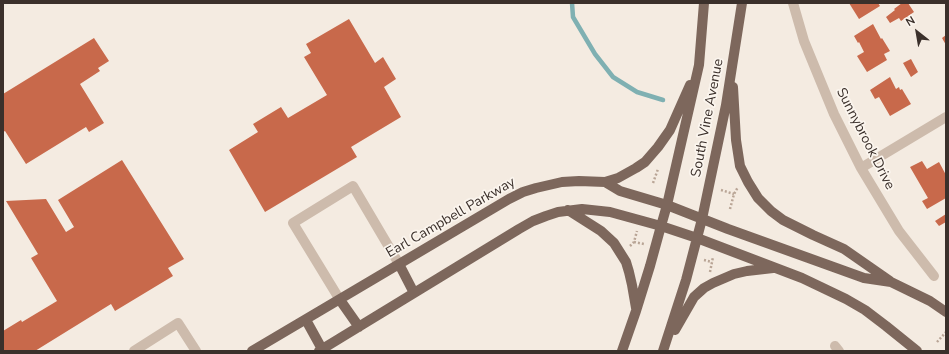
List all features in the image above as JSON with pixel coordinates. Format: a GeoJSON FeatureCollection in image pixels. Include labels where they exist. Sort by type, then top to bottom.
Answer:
{"type":"FeatureCollection","features":[{"type":"Feature","properties":{"kind":"main road","name":"South Vine Avenue"},"geometry":{"type":"LineString","coordinates":[[622,351],[650,266],[667,205],[699,65],[704,3]]}},
{"type":"Feature","properties":{"kind":"main road","name":"South Vine Avenue"},"geometry":{"type":"LineString","coordinates":[[663,351],[684,287],[702,219],[726,105],[742,3]]}},
{"type":"Feature","properties":{"kind":"main road"},"geometry":{"type":"LineString","coordinates":[[606,182],[618,178],[645,162],[658,147],[670,130],[699,65]]}},
{"type":"Feature","properties":{"kind":"main road"},"geometry":{"type":"LineString","coordinates":[[732,69],[736,140],[740,166],[758,198],[783,220],[844,249],[891,282],[930,301],[946,312]]}},
{"type":"Feature","properties":{"kind":"main road","name":"Earl Campbell Parkway"},"geometry":{"type":"LineString","coordinates":[[252,351],[509,199],[523,192],[536,188],[562,182],[606,182],[620,190],[667,205],[702,219]]}},
{"type":"Feature","properties":{"kind":"main road"},"geometry":{"type":"LineString","coordinates":[[306,320],[321,350],[533,221],[568,210],[582,209],[610,212],[660,226],[697,238],[802,278],[846,299],[865,310],[917,351]]}},
{"type":"Feature","properties":{"kind":"main road"},"geometry":{"type":"LineString","coordinates":[[568,210],[601,231],[614,243],[626,262],[632,285],[636,311]]}},
{"type":"Feature","properties":{"kind":"main road"},"geometry":{"type":"LineString","coordinates":[[702,219],[864,278],[891,282]]}},
{"type":"Feature","properties":{"kind":"main road"},"geometry":{"type":"LineString","coordinates":[[399,264],[414,293]]}},
{"type":"Feature","properties":{"kind":"main road"},"geometry":{"type":"LineString","coordinates":[[663,351],[688,306],[694,297],[704,288],[713,282],[734,274],[776,268]]}},
{"type":"Feature","properties":{"kind":"main road"},"geometry":{"type":"LineString","coordinates":[[340,300],[359,326]]}},
{"type":"Feature","properties":{"kind":"street","name":"Sunnybrook Drive"},"geometry":{"type":"LineString","coordinates":[[794,3],[804,41],[834,114],[861,168],[899,231],[934,276]]}},
{"type":"Feature","properties":{"kind":"street"},"geometry":{"type":"LineString","coordinates":[[861,168],[946,117]]}},
{"type":"Feature","properties":{"kind":"street"},"geometry":{"type":"LineString","coordinates":[[340,300],[293,223],[353,186],[399,264]]}},
{"type":"Feature","properties":{"kind":"street"},"geometry":{"type":"LineString","coordinates":[[134,351],[178,323],[196,351]]}},
{"type":"Feature","properties":{"kind":"path"},"geometry":{"type":"LineString","coordinates":[[653,183],[658,169]]}},
{"type":"Feature","properties":{"kind":"path"},"geometry":{"type":"LineString","coordinates":[[730,209],[734,194],[739,185]]}},
{"type":"Feature","properties":{"kind":"path"},"geometry":{"type":"LineString","coordinates":[[721,190],[734,194]]}},
{"type":"Feature","properties":{"kind":"path"},"geometry":{"type":"LineString","coordinates":[[629,246],[634,242],[637,228]]}},
{"type":"Feature","properties":{"kind":"path"},"geometry":{"type":"LineString","coordinates":[[634,242],[647,245]]}},
{"type":"Feature","properties":{"kind":"path"},"geometry":{"type":"LineString","coordinates":[[710,274],[714,255]]}},
{"type":"Feature","properties":{"kind":"path"},"geometry":{"type":"LineString","coordinates":[[704,260],[712,262]]}},
{"type":"Feature","properties":{"kind":"path"},"geometry":{"type":"LineString","coordinates":[[936,342],[946,332]]}},
{"type":"Feature","properties":{"kind":"building"},"geometry":{"type":"Polygon","coordinates":[[[849,3],[878,3],[880,6],[859,19],[849,3]]]}},
{"type":"Feature","properties":{"kind":"building"},"geometry":{"type":"Polygon","coordinates":[[[902,3],[908,3],[914,12],[901,21],[899,18],[890,23],[886,17],[902,3]]]}},
{"type":"Feature","properties":{"kind":"building"},"geometry":{"type":"Polygon","coordinates":[[[349,19],[375,63],[383,57],[396,79],[384,87],[401,117],[351,147],[357,157],[265,212],[229,150],[258,132],[253,124],[281,107],[288,118],[327,95],[304,57],[311,53],[306,44],[349,19]]]}},
{"type":"Feature","properties":{"kind":"building"},"geometry":{"type":"Polygon","coordinates":[[[873,24],[881,39],[882,38],[890,51],[884,54],[887,60],[867,72],[857,56],[864,52],[854,36],[873,24]]]}},
{"type":"Feature","properties":{"kind":"building"},"geometry":{"type":"Polygon","coordinates":[[[946,35],[946,45],[942,38],[946,35]]]}},
{"type":"Feature","properties":{"kind":"building"},"geometry":{"type":"Polygon","coordinates":[[[94,38],[109,61],[98,68],[100,71],[80,84],[104,123],[89,132],[86,127],[26,164],[5,131],[3,132],[3,94],[94,38]]]}},
{"type":"Feature","properties":{"kind":"building"},"geometry":{"type":"Polygon","coordinates":[[[911,59],[918,72],[911,77],[903,63],[911,59]]]}},
{"type":"Feature","properties":{"kind":"building"},"geometry":{"type":"Polygon","coordinates":[[[890,77],[896,89],[899,87],[900,90],[902,89],[911,104],[890,116],[879,97],[875,99],[870,90],[890,77]]]}},
{"type":"Feature","properties":{"kind":"building"},"geometry":{"type":"Polygon","coordinates":[[[122,160],[184,259],[168,268],[173,276],[115,311],[111,304],[35,351],[3,351],[3,331],[21,320],[22,322],[57,301],[31,258],[38,254],[6,201],[46,199],[66,232],[74,227],[58,200],[122,160]]]}},
{"type":"Feature","properties":{"kind":"building"},"geometry":{"type":"Polygon","coordinates":[[[922,161],[927,169],[939,162],[946,175],[946,198],[927,209],[922,201],[928,198],[910,167],[922,161]]]}},
{"type":"Feature","properties":{"kind":"building"},"geometry":{"type":"Polygon","coordinates":[[[946,214],[946,222],[939,226],[935,221],[946,214]]]}},
{"type":"Feature","properties":{"kind":"waterway"},"geometry":{"type":"LineString","coordinates":[[572,3],[573,17],[595,54],[613,77],[637,92],[663,100]]}}]}
